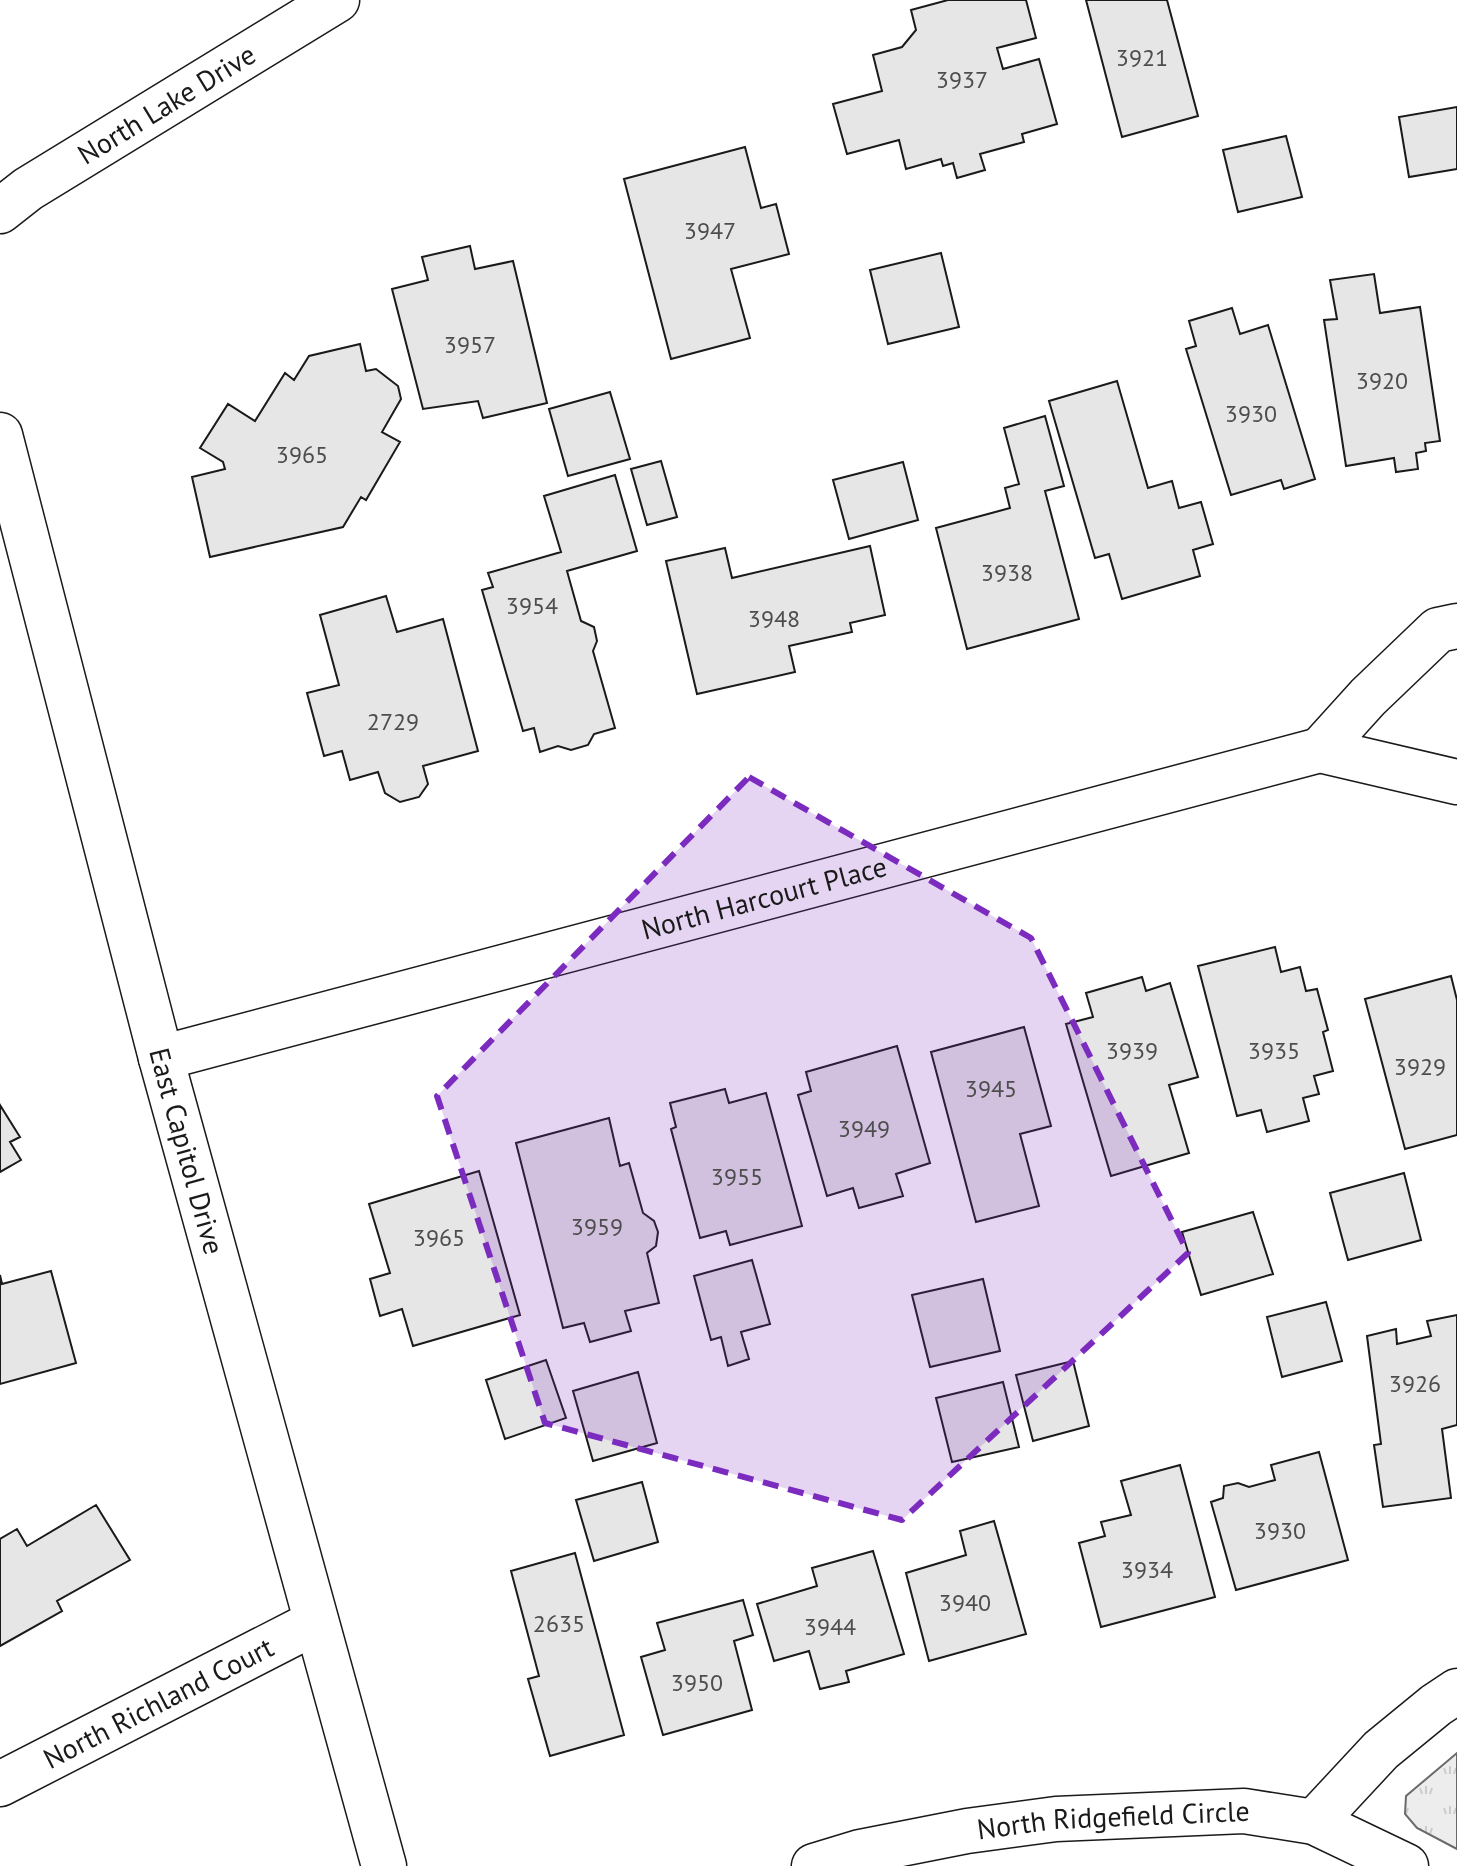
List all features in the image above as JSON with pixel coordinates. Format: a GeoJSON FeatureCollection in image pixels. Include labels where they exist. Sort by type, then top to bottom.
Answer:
{"type":"FeatureCollection","features":[{"type":"Feature","properties":{"kind":"street","name":"North Lake Drive"},"geometry":{"type":"LineString","coordinates":[[0,211],[28,189],[337,0]]}},
{"type":"Feature","properties":{"kind":"street","name":"East Capitol Drive"},"geometry":{"type":"LineString","coordinates":[[0,435],[161,1058],[384,1866]]}},
{"type":"Feature","properties":{"kind":"street"},"geometry":{"type":"LineString","coordinates":[[1320,750],[1368,697],[1438,630],[1457,626]]}},
{"type":"Feature","properties":{"kind":"street","name":"North Harcourt Place"},"geometry":{"type":"LineString","coordinates":[[161,1058],[1320,750],[1457,782]]}},
{"type":"Feature","properties":{"kind":"street","name":"North Richland Court"},"geometry":{"type":"LineString","coordinates":[[0,1784],[316,1622]]}},
{"type":"Feature","properties":{"kind":"street"},"geometry":{"type":"LineString","coordinates":[[1314,1822],[1381,1750],[1457,1691]]}},
{"type":"Feature","properties":{"kind":"street","name":"North Ridgefield Circle"},"geometry":{"type":"LineString","coordinates":[[814,1866],[860,1852],[967,1831],[1056,1819],[1244,1811],[1314,1822],[1406,1866]]}},
{"type":"Feature","properties":{"kind":"highlighted area"},"geometry":{"type":"Polygon","coordinates":[[[749,777],[1031,938],[1188,1253],[902,1520],[545,1423],[437,1096],[749,777]]]}},
{"type":"Feature","properties":{"kind":"green space"},"geometry":{"type":"Polygon","coordinates":[[[1457,1753],[1457,1849],[1417,1828],[1405,1814],[1406,1796],[1457,1753]]]}},
{"type":"Feature","properties":{"kind":"building"},"geometry":{"type":"Polygon","coordinates":[[[948,0],[1026,0],[1036,38],[997,48],[1003,69],[1039,59],[1057,124],[1022,134],[1024,142],[980,154],[985,170],[957,178],[953,163],[943,166],[941,159],[906,169],[899,140],[847,154],[833,104],[882,91],[873,55],[902,47],[916,30],[911,10],[948,0]]]}},
{"type":"Feature","properties":{"kind":"building"},"geometry":{"type":"Polygon","coordinates":[[[1086,0],[1167,0],[1198,116],[1122,137],[1086,0]]]}},
{"type":"Feature","properties":{"kind":"building"},"geometry":{"type":"Polygon","coordinates":[[[1457,107],[1457,169],[1409,177],[1399,117],[1457,107]]]}},
{"type":"Feature","properties":{"kind":"building"},"geometry":{"type":"Polygon","coordinates":[[[1286,136],[1302,197],[1238,212],[1223,150],[1286,136]]]}},
{"type":"Feature","properties":{"kind":"building"},"geometry":{"type":"Polygon","coordinates":[[[745,147],[761,208],[776,204],[789,254],[731,269],[750,338],[671,359],[624,179],[745,147]]]}},
{"type":"Feature","properties":{"kind":"building"},"geometry":{"type":"Polygon","coordinates":[[[470,246],[475,269],[513,261],[547,403],[483,418],[478,401],[423,409],[392,289],[428,280],[422,257],[470,246]]]}},
{"type":"Feature","properties":{"kind":"building"},"geometry":{"type":"Polygon","coordinates":[[[941,253],[959,327],[888,344],[870,270],[941,253]]]}},
{"type":"Feature","properties":{"kind":"building"},"geometry":{"type":"Polygon","coordinates":[[[1374,274],[1380,313],[1420,307],[1440,441],[1425,443],[1426,451],[1416,453],[1418,469],[1396,472],[1394,458],[1346,466],[1324,320],[1337,319],[1330,280],[1374,274]]]}},
{"type":"Feature","properties":{"kind":"building"},"geometry":{"type":"Polygon","coordinates":[[[1232,308],[1240,334],[1268,325],[1315,479],[1284,489],[1281,480],[1231,495],[1186,349],[1196,346],[1189,321],[1232,308]]]}},
{"type":"Feature","properties":{"kind":"building"},"geometry":{"type":"Polygon","coordinates":[[[360,344],[366,371],[376,369],[398,386],[401,399],[382,432],[400,442],[366,500],[361,497],[343,527],[210,557],[192,477],[225,469],[223,462],[200,448],[228,404],[255,421],[285,373],[294,380],[309,356],[360,344]]]}},
{"type":"Feature","properties":{"kind":"building"},"geometry":{"type":"Polygon","coordinates":[[[1117,381],[1148,488],[1172,481],[1179,508],[1201,502],[1213,544],[1193,550],[1200,576],[1122,599],[1109,554],[1095,558],[1049,401],[1117,381]]]}},
{"type":"Feature","properties":{"kind":"building"},"geometry":{"type":"Polygon","coordinates":[[[610,392],[630,459],[568,476],[549,409],[610,392]]]}},
{"type":"Feature","properties":{"kind":"building"},"geometry":{"type":"Polygon","coordinates":[[[1045,416],[1064,486],[1045,491],[1079,619],[967,649],[936,528],[1010,508],[1005,488],[1019,484],[1004,428],[1045,416]]]}},
{"type":"Feature","properties":{"kind":"building"},"geometry":{"type":"Polygon","coordinates":[[[661,461],[677,517],[647,525],[631,469],[661,461]]]}},
{"type":"Feature","properties":{"kind":"building"},"geometry":{"type":"Polygon","coordinates":[[[903,462],[918,520],[849,539],[833,480],[903,462]]]}},
{"type":"Feature","properties":{"kind":"building"},"geometry":{"type":"Polygon","coordinates":[[[615,475],[637,551],[567,571],[581,621],[594,627],[597,641],[593,651],[615,728],[594,734],[588,745],[571,750],[558,746],[540,752],[534,728],[523,731],[482,590],[493,587],[488,573],[561,552],[544,496],[615,475]]]}},
{"type":"Feature","properties":{"kind":"building"},"geometry":{"type":"Polygon","coordinates":[[[870,546],[885,615],[850,623],[852,632],[789,646],[795,672],[697,694],[666,561],[725,548],[732,578],[870,546]]]}},
{"type":"Feature","properties":{"kind":"building"},"geometry":{"type":"Polygon","coordinates":[[[386,596],[397,632],[443,619],[478,751],[423,766],[428,784],[419,797],[400,802],[385,793],[378,772],[350,780],[342,751],[324,756],[307,693],[339,685],[320,615],[386,596]]]}},
{"type":"Feature","properties":{"kind":"building"},"geometry":{"type":"Polygon","coordinates":[[[1275,947],[1281,972],[1300,967],[1306,991],[1317,989],[1328,1030],[1323,1032],[1333,1071],[1314,1076],[1319,1094],[1303,1098],[1309,1121],[1267,1132],[1261,1110],[1237,1116],[1198,966],[1275,947]]]}},
{"type":"Feature","properties":{"kind":"building"},"geometry":{"type":"Polygon","coordinates":[[[1451,976],[1457,1000],[1457,1135],[1405,1149],[1365,999],[1451,976]]]}},
{"type":"Feature","properties":{"kind":"building"},"geometry":{"type":"Polygon","coordinates":[[[1142,977],[1146,991],[1170,983],[1198,1077],[1169,1085],[1189,1153],[1111,1176],[1066,1024],[1093,1017],[1086,993],[1142,977]]]}},
{"type":"Feature","properties":{"kind":"building"},"geometry":{"type":"Polygon","coordinates":[[[1024,1027],[1051,1126],[1020,1134],[1039,1206],[976,1222],[931,1052],[1024,1027]]]}},
{"type":"Feature","properties":{"kind":"building"},"geometry":{"type":"Polygon","coordinates":[[[897,1046],[930,1163],[896,1174],[903,1196],[859,1208],[853,1188],[827,1196],[798,1095],[811,1091],[806,1072],[897,1046]]]}},
{"type":"Feature","properties":{"kind":"building"},"geometry":{"type":"Polygon","coordinates":[[[725,1089],[729,1103],[766,1093],[802,1226],[730,1245],[726,1231],[700,1238],[671,1129],[676,1127],[670,1103],[725,1089]]]}},
{"type":"Feature","properties":{"kind":"building"},"geometry":{"type":"Polygon","coordinates":[[[0,1105],[20,1137],[10,1142],[21,1160],[0,1172],[0,1105]]]}},
{"type":"Feature","properties":{"kind":"building"},"geometry":{"type":"Polygon","coordinates":[[[609,1118],[620,1166],[629,1163],[643,1213],[654,1221],[658,1232],[656,1246],[647,1253],[659,1303],[625,1311],[631,1331],[590,1342],[584,1323],[563,1328],[516,1143],[609,1118]]]}},
{"type":"Feature","properties":{"kind":"building"},"geometry":{"type":"Polygon","coordinates":[[[479,1171],[520,1315],[413,1346],[402,1309],[380,1316],[370,1279],[390,1273],[369,1204],[479,1171]]]}},
{"type":"Feature","properties":{"kind":"building"},"geometry":{"type":"Polygon","coordinates":[[[1404,1173],[1421,1240],[1348,1260],[1330,1193],[1404,1173]]]}},
{"type":"Feature","properties":{"kind":"building"},"geometry":{"type":"Polygon","coordinates":[[[1253,1212],[1273,1274],[1201,1295],[1182,1232],[1253,1212]]]}},
{"type":"Feature","properties":{"kind":"building"},"geometry":{"type":"Polygon","coordinates":[[[752,1260],[770,1324],[741,1332],[749,1359],[728,1366],[721,1337],[711,1340],[694,1276],[752,1260]]]}},
{"type":"Feature","properties":{"kind":"building"},"geometry":{"type":"Polygon","coordinates":[[[51,1271],[76,1363],[0,1384],[0,1275],[2,1284],[51,1271]]]}},
{"type":"Feature","properties":{"kind":"building"},"geometry":{"type":"Polygon","coordinates":[[[983,1279],[1000,1351],[930,1367],[912,1295],[983,1279]]]}},
{"type":"Feature","properties":{"kind":"building"},"geometry":{"type":"Polygon","coordinates":[[[1326,1302],[1342,1361],[1282,1377],[1267,1317],[1326,1302]]]}},
{"type":"Feature","properties":{"kind":"building"},"geometry":{"type":"Polygon","coordinates":[[[1457,1315],[1457,1425],[1442,1429],[1451,1498],[1383,1507],[1374,1445],[1381,1444],[1367,1336],[1396,1329],[1397,1344],[1431,1336],[1427,1321],[1457,1315]]]}},
{"type":"Feature","properties":{"kind":"building"},"geometry":{"type":"Polygon","coordinates":[[[546,1360],[566,1418],[505,1439],[486,1380],[546,1360]]]}},
{"type":"Feature","properties":{"kind":"building"},"geometry":{"type":"Polygon","coordinates":[[[1073,1361],[1089,1426],[1033,1441],[1016,1375],[1073,1361]]]}},
{"type":"Feature","properties":{"kind":"building"},"geometry":{"type":"Polygon","coordinates":[[[638,1372],[657,1443],[593,1461],[573,1391],[638,1372]]]}},
{"type":"Feature","properties":{"kind":"building"},"geometry":{"type":"Polygon","coordinates":[[[1003,1382],[1019,1447],[952,1462],[936,1398],[1003,1382]]]}},
{"type":"Feature","properties":{"kind":"building"},"geometry":{"type":"Polygon","coordinates":[[[1319,1452],[1348,1560],[1236,1590],[1211,1502],[1223,1498],[1224,1486],[1238,1483],[1249,1487],[1275,1480],[1271,1465],[1319,1452]]]}},
{"type":"Feature","properties":{"kind":"building"},"geometry":{"type":"Polygon","coordinates":[[[1180,1465],[1215,1597],[1101,1627],[1079,1543],[1105,1536],[1101,1522],[1131,1515],[1121,1481],[1180,1465]]]}},
{"type":"Feature","properties":{"kind":"building"},"geometry":{"type":"Polygon","coordinates":[[[642,1482],[658,1542],[594,1561],[576,1500],[642,1482]]]}},
{"type":"Feature","properties":{"kind":"building"},"geometry":{"type":"Polygon","coordinates":[[[96,1505],[130,1560],[57,1601],[62,1611],[0,1646],[0,1539],[17,1529],[27,1546],[96,1505]]]}},
{"type":"Feature","properties":{"kind":"building"},"geometry":{"type":"Polygon","coordinates":[[[994,1521],[1026,1634],[929,1661],[906,1573],[966,1555],[960,1531],[994,1521]]]}},
{"type":"Feature","properties":{"kind":"building"},"geometry":{"type":"Polygon","coordinates":[[[873,1551],[904,1654],[846,1671],[849,1682],[820,1689],[809,1651],[774,1661],[757,1604],[817,1586],[812,1568],[873,1551]]]}},
{"type":"Feature","properties":{"kind":"building"},"geometry":{"type":"Polygon","coordinates":[[[575,1553],[624,1735],[550,1756],[528,1679],[539,1676],[511,1571],[575,1553]]]}},
{"type":"Feature","properties":{"kind":"building"},"geometry":{"type":"Polygon","coordinates":[[[743,1600],[753,1635],[734,1641],[752,1710],[663,1735],[641,1657],[665,1650],[657,1623],[743,1600]]]}}]}
